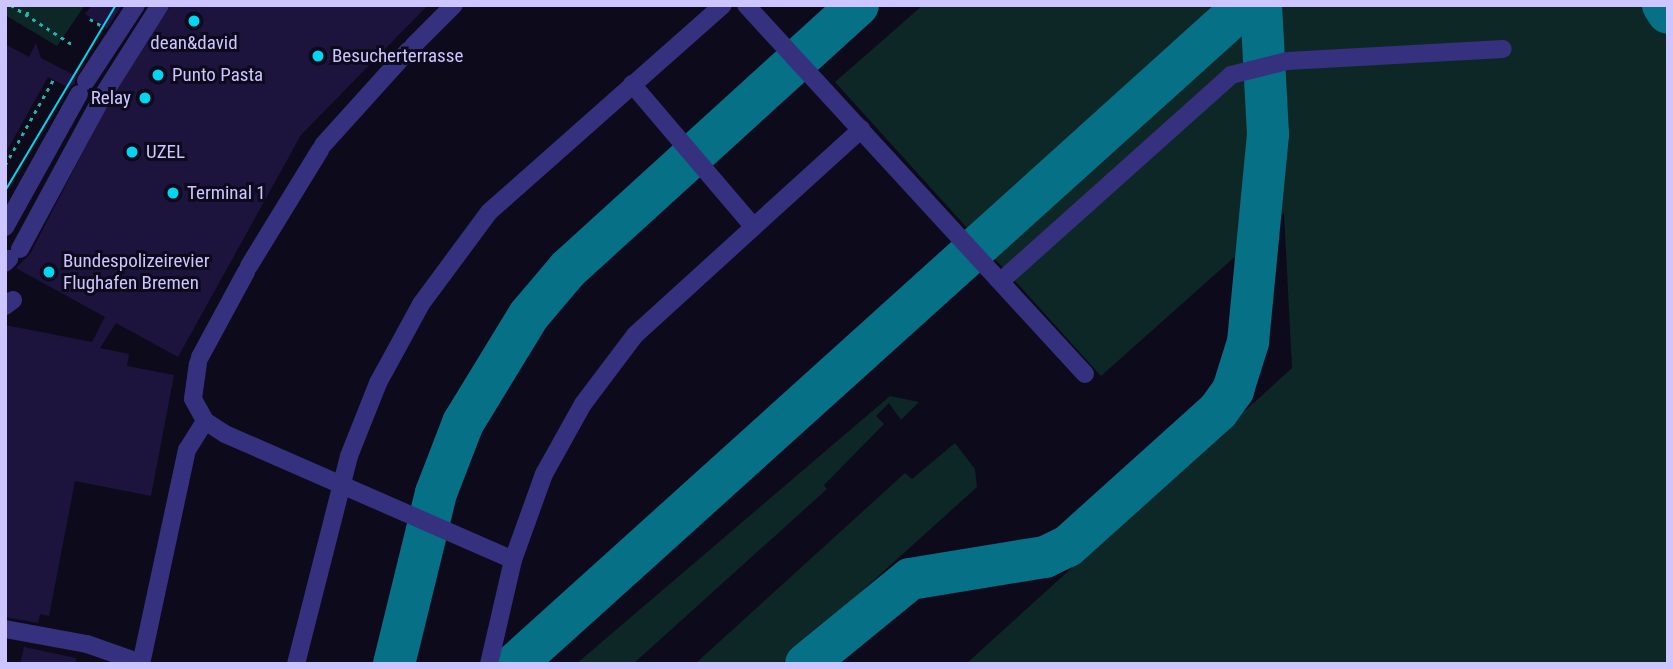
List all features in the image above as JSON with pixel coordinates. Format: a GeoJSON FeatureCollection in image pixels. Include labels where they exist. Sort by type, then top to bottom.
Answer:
{"type":"FeatureCollection","features":[{"type":"Feature","properties":{"kind":"lane"},"geometry":{"type":"LineString","coordinates":[[5,226],[84,84],[136,5]]}},
{"type":"Feature","properties":{"kind":"lane"},"geometry":{"type":"LineString","coordinates":[[11,257],[119,66],[160,5]]}},
{"type":"Feature","properties":{"kind":"lane"},"geometry":{"type":"LineString","coordinates":[[454,5],[410,48],[321,147],[247,269],[199,360],[193,399],[205,421],[341,486],[513,560]]}},
{"type":"Feature","properties":{"kind":"lane"},"geometry":{"type":"LineString","coordinates":[[296,664],[341,486],[378,383],[450,263],[489,212],[723,5]]}},
{"type":"Feature","properties":{"kind":"lane"},"geometry":{"type":"LineString","coordinates":[[746,5],[1085,374]]}},
{"type":"Feature","properties":{"kind":"lane"},"geometry":{"type":"LineString","coordinates":[[1001,281],[1231,75],[1287,61],[1503,49]]}},
{"type":"Feature","properties":{"kind":"lane"},"geometry":{"type":"LineString","coordinates":[[84,84],[119,66]]}},
{"type":"Feature","properties":{"kind":"lane"},"geometry":{"type":"LineString","coordinates":[[84,84],[86,127]]}},
{"type":"Feature","properties":{"kind":"lane"},"geometry":{"type":"LineString","coordinates":[[632,84],[753,226]]}},
{"type":"Feature","properties":{"kind":"lane"},"geometry":{"type":"LineString","coordinates":[[489,664],[513,560],[544,474],[583,404],[635,335],[862,129]]}},
{"type":"Feature","properties":{"kind":"lane"},"geometry":{"type":"LineString","coordinates":[[12,630],[87,644],[141,663],[187,450],[205,421]]}},
{"type":"Feature","properties":{"kind":"path"},"geometry":{"type":"LineString","coordinates":[[11,5],[72,45]]}},
{"type":"Feature","properties":{"kind":"path"},"geometry":{"type":"LineString","coordinates":[[27,15],[28,5]]}},
{"type":"Feature","properties":{"kind":"path"},"geometry":{"type":"LineString","coordinates":[[90,19],[107,30]]}},
{"type":"Feature","properties":{"kind":"path"},"geometry":{"type":"LineString","coordinates":[[5,165],[53,80]]}},
{"type":"Feature","properties":{"kind":"green space"},"geometry":{"type":"Polygon","coordinates":[[[5,5],[85,5],[57,46],[5,15],[5,5]]]}},
{"type":"Feature","properties":{"kind":"green space"},"geometry":{"type":"Polygon","coordinates":[[[923,5],[1668,5],[1668,664],[966,664],[1292,368],[1284,213],[1101,376],[835,82],[923,5]]]}},
{"type":"Feature","properties":{"kind":"green space"},"geometry":{"type":"Polygon","coordinates":[[[890,396],[919,402],[901,420],[889,403],[876,416],[884,424],[824,485],[827,489],[633,664],[576,664],[890,396]]]}},
{"type":"Feature","properties":{"kind":"green space"},"geometry":{"type":"Polygon","coordinates":[[[955,443],[975,469],[977,487],[781,664],[695,664],[905,473],[912,479],[955,443]]]}},
{"type":"Feature","properties":{"kind":"building"},"geometry":{"type":"Polygon","coordinates":[[[92,5],[122,5],[107,29],[85,14],[92,5]]]}},
{"type":"Feature","properties":{"kind":"building","name":"Terminal 1"},"geometry":{"type":"Polygon","coordinates":[[[171,5],[428,5],[301,135],[178,357],[116,323],[100,348],[129,354],[127,366],[174,375],[151,496],[75,481],[49,616],[40,614],[38,623],[5,617],[5,325],[92,342],[105,317],[16,268],[30,254],[109,102],[171,5]]]}},
{"type":"Feature","properties":{"kind":"building"},"geometry":{"type":"Polygon","coordinates":[[[36,43],[41,58],[76,76],[75,84],[69,88],[48,77],[5,154],[5,44],[29,57],[36,43]]]}},
{"type":"Feature","properties":{"kind":"building"},"geometry":{"type":"Polygon","coordinates":[[[24,647],[76,658],[75,664],[20,664],[24,647]]]}},
{"type":"Feature","properties":{"kind":"taxiway"},"geometry":{"type":"LineString","coordinates":[[394,664],[436,493],[463,423],[529,315],[568,269],[858,5]]}},
{"type":"Feature","properties":{"kind":"taxiway"},"geometry":{"type":"LineString","coordinates":[[515,664],[1245,5]]}},
{"type":"Feature","properties":{"kind":"taxiway"},"geometry":{"type":"LineString","coordinates":[[806,664],[910,579],[1045,557],[1068,546],[1218,411],[1233,390],[1248,342],[1268,134],[1261,5]]}},
{"type":"Feature","properties":{"kind":"taxiway"},"geometry":{"type":"LineString","coordinates":[[1663,5],[1668,13]]}},
{"type":"Feature","properties":{"kind":"tram line"},"geometry":{"type":"LineString","coordinates":[[5,191],[116,5]]}},
{"type":"Feature","properties":{"kind":"place","name":"dean&david"},"geometry":{"type":"Point","coordinates":[194,21]}},
{"type":"Feature","properties":{"kind":"place","name":"Besucherterrasse"},"geometry":{"type":"Point","coordinates":[318,56]}},
{"type":"Feature","properties":{"kind":"place","name":"Punto Pasta"},"geometry":{"type":"Point","coordinates":[158,75]}},
{"type":"Feature","properties":{"kind":"place","name":"Relay"},"geometry":{"type":"Point","coordinates":[145,98]}},
{"type":"Feature","properties":{"kind":"place","name":"UZEL"},"geometry":{"type":"Point","coordinates":[132,152]}},
{"type":"Feature","properties":{"kind":"place","name":"Terminal 1"},"geometry":{"type":"Point","coordinates":[173,193]}},
{"type":"Feature","properties":{"kind":"place","name":"Bundespolizeirevier Flughafen Bremen"},"geometry":{"type":"Point","coordinates":[49,272]}}]}
